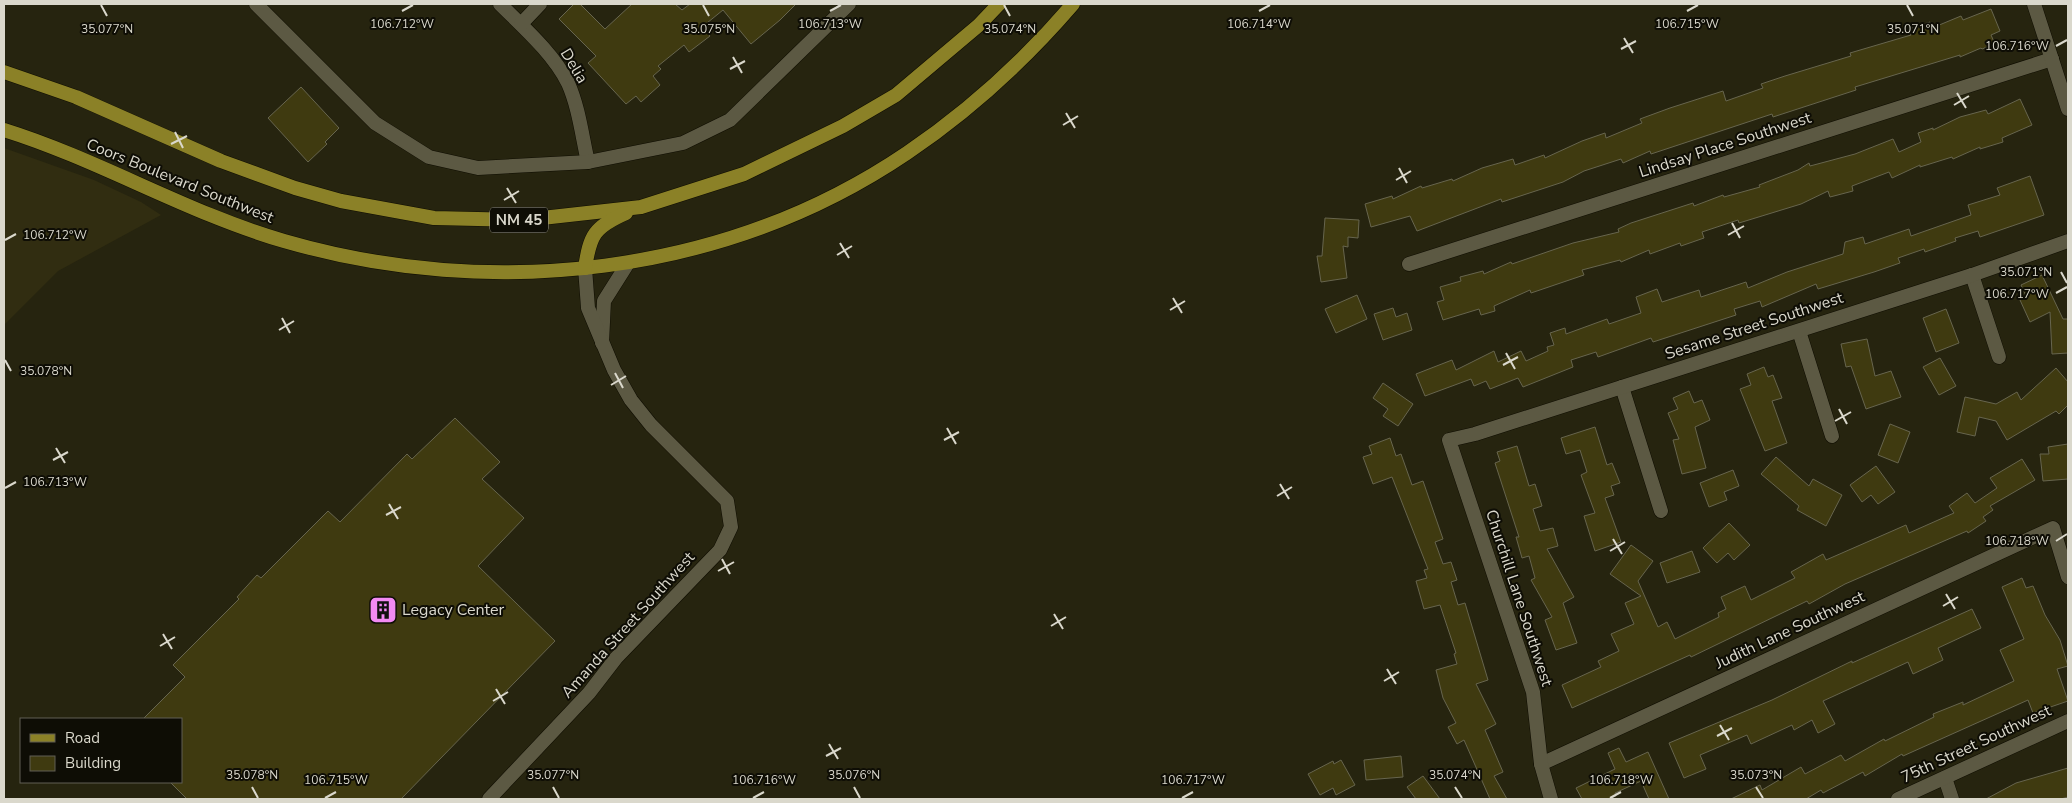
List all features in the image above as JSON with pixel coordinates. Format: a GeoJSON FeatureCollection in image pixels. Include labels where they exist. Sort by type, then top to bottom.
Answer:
{"type":"FeatureCollection","features":[{"type":"Feature","properties":{"kind":"main road","name":"Coors Boulevard Southwest"},"geometry":{"type":"LineString","coordinates":[[4,72],[76,97],[221,161],[295,188],[341,201],[434,218],[524,220],[641,207],[744,174],[843,126],[896,95],[979,25],[999,4]]}},
{"type":"Feature","properties":{"kind":"main road","name":"Coors Boulevard Southwest"},"geometry":{"type":"LineString","coordinates":[[4,130],[66,153],[227,222],[280,240],[340,256],[395,266],[488,273],[558,271],[628,263],[728,238],[775,222],[820,203],[866,178],[905,155],[984,95],[1025,56],[1073,4]]}},
{"type":"Feature","properties":{"kind":"main road"},"geometry":{"type":"LineString","coordinates":[[585,268],[590,240],[600,228],[610,219],[641,207]]}},
{"type":"Feature","properties":{"kind":"street"},"geometry":{"type":"LineString","coordinates":[[256,4],[376,123],[429,157],[478,168],[588,162],[683,143],[730,120],[849,4]]}},
{"type":"Feature","properties":{"kind":"street","name":"Delia"},"geometry":{"type":"LineString","coordinates":[[500,4],[521,24],[552,60],[567,82],[575,102],[588,162]]}},
{"type":"Feature","properties":{"kind":"street"},"geometry":{"type":"LineString","coordinates":[[521,24],[540,4]]}},
{"type":"Feature","properties":{"kind":"street"},"geometry":{"type":"LineString","coordinates":[[2034,4],[2068,109]]}},
{"type":"Feature","properties":{"kind":"street","name":"Lindsay Place Southwest"},"geometry":{"type":"LineString","coordinates":[[1409,264],[2052,59]]}},
{"type":"Feature","properties":{"kind":"street","name":"Sesame Street Southwest"},"geometry":{"type":"LineString","coordinates":[[1449,440],[1799,331],[1972,275],[2068,241]]}},
{"type":"Feature","properties":{"kind":"street","name":"Amanda Street Southwest"},"geometry":{"type":"LineString","coordinates":[[602,343],[604,301],[628,263]]}},
{"type":"Feature","properties":{"kind":"street","name":"Amanda Street Southwest"},"geometry":{"type":"LineString","coordinates":[[489,799],[589,693],[616,658],[720,550],[731,527],[727,501],[651,425],[631,400],[614,370],[588,308],[585,268]]}},
{"type":"Feature","properties":{"kind":"street"},"geometry":{"type":"LineString","coordinates":[[1972,275],[1999,357]]}},
{"type":"Feature","properties":{"kind":"street"},"geometry":{"type":"LineString","coordinates":[[1799,331],[1832,436]]}},
{"type":"Feature","properties":{"kind":"street"},"geometry":{"type":"LineString","coordinates":[[1622,387],[1661,511]]}},
{"type":"Feature","properties":{"kind":"street","name":"Churchill Lane Southwest"},"geometry":{"type":"LineString","coordinates":[[1449,440],[1533,692],[1541,764],[1552,799]]}},
{"type":"Feature","properties":{"kind":"street","name":"Judith Lane Southwest"},"geometry":{"type":"LineString","coordinates":[[1541,764],[2053,528],[2068,577]]}},
{"type":"Feature","properties":{"kind":"street","name":"75th Street Southwest"},"geometry":{"type":"LineString","coordinates":[[1898,799],[2068,721]]}},
{"type":"Feature","properties":{"kind":"street"},"geometry":{"type":"LineString","coordinates":[[1945,778],[1952,799]]}},
{"type":"Feature","properties":{"kind":"shaded area"},"geometry":{"type":"Polygon","coordinates":[[[4,148],[94,180],[141,202],[161,215],[58,271],[4,325],[4,148]]]}},
{"type":"Feature","properties":{"kind":"building"},"geometry":{"type":"Polygon","coordinates":[[[574,4],[580,4],[605,29],[632,4],[675,4],[682,10],[690,4],[796,4],[751,44],[723,10],[702,27],[710,36],[689,52],[684,45],[658,66],[661,69],[653,76],[660,85],[641,102],[636,96],[626,104],[588,63],[596,56],[559,19],[574,4]]]}},
{"type":"Feature","properties":{"kind":"building"},"geometry":{"type":"Polygon","coordinates":[[[1991,9],[2000,31],[1991,35],[1995,44],[1960,57],[1960,55],[1855,87],[1856,90],[1773,117],[1772,114],[1651,154],[1650,151],[1623,163],[1621,159],[1584,171],[1563,182],[1502,202],[1501,199],[1417,231],[1410,216],[1371,227],[1365,204],[1392,196],[1393,199],[1421,186],[1422,188],[1452,179],[1453,181],[1482,168],[1513,159],[1515,165],[1544,155],[1545,158],[1605,133],[1606,138],[1642,123],[1640,119],[1670,108],[1723,91],[1726,101],[1763,88],[1761,84],[1851,56],[1850,53],[1911,35],[1909,29],[1930,22],[1932,28],[1961,16],[1963,20],[1991,9]]]}},
{"type":"Feature","properties":{"kind":"building"},"geometry":{"type":"Polygon","coordinates":[[[301,87],[339,128],[325,142],[327,144],[308,162],[268,118],[301,87]]]}},
{"type":"Feature","properties":{"kind":"building"},"geometry":{"type":"Polygon","coordinates":[[[2020,99],[2032,125],[2002,138],[2003,142],[1980,149],[1980,147],[1953,159],[1952,157],[1920,167],[1920,165],[1892,178],[1889,172],[1852,186],[1853,191],[1830,197],[1828,191],[1801,204],[1739,223],[1738,220],[1702,232],[1704,238],[1681,246],[1680,243],[1650,254],[1649,250],[1621,262],[1620,260],[1582,270],[1584,275],[1531,293],[1530,290],[1494,306],[1495,311],[1481,315],[1479,309],[1443,320],[1437,302],[1444,300],[1440,287],[1461,281],[1460,277],[1483,271],[1484,274],[1511,262],[1512,264],[1573,243],[1619,232],[1618,229],[1631,223],[1693,203],[1694,206],[1723,195],[1724,197],[1760,187],[1759,185],[1798,170],[1809,163],[1810,166],[1855,154],[1893,139],[1899,152],[1921,142],[1918,133],[1933,128],[1933,130],[1960,117],[1986,110],[1988,114],[2020,99]]]}},
{"type":"Feature","properties":{"kind":"building"},"geometry":{"type":"Polygon","coordinates":[[[2030,176],[2044,215],[1980,237],[1978,231],[1955,238],[1956,241],[1925,252],[1924,249],[1898,258],[1900,263],[1818,289],[1816,284],[1762,307],[1760,301],[1734,309],[1736,315],[1653,342],[1651,338],[1598,357],[1596,352],[1571,360],[1573,367],[1523,387],[1518,378],[1490,389],[1486,381],[1474,386],[1471,379],[1425,396],[1416,374],[1452,360],[1456,370],[1494,351],[1498,362],[1521,351],[1526,361],[1548,351],[1547,347],[1554,345],[1550,333],[1565,328],[1566,334],[1607,319],[1609,324],[1641,313],[1636,297],[1657,289],[1662,302],[1699,290],[1701,297],[1746,282],[1748,288],[1787,272],[1843,254],[1845,242],[1863,237],[1865,244],[1909,229],[1911,236],[1971,215],[1968,205],[2000,195],[1997,188],[2030,176]]]}},
{"type":"Feature","properties":{"kind":"building"},"geometry":{"type":"Polygon","coordinates":[[[1325,218],[1359,220],[1358,238],[1348,237],[1348,247],[1343,246],[1347,278],[1321,282],[1317,256],[1322,256],[1325,218]]]}},
{"type":"Feature","properties":{"kind":"building"},"geometry":{"type":"Polygon","coordinates":[[[2042,275],[2063,319],[2068,319],[2068,353],[2052,354],[2050,312],[2030,322],[2020,300],[2026,296],[2021,285],[2042,275]]]}},
{"type":"Feature","properties":{"kind":"building"},"geometry":{"type":"Polygon","coordinates":[[[1357,295],[1367,319],[1336,333],[1325,309],[1357,295]]]}},
{"type":"Feature","properties":{"kind":"building"},"geometry":{"type":"Polygon","coordinates":[[[1393,308],[1396,317],[1407,313],[1412,330],[1383,340],[1374,314],[1393,308]]]}},
{"type":"Feature","properties":{"kind":"building"},"geometry":{"type":"Polygon","coordinates":[[[1946,309],[1959,343],[1936,352],[1923,318],[1946,309]]]}},
{"type":"Feature","properties":{"kind":"building"},"geometry":{"type":"Polygon","coordinates":[[[1867,339],[1875,376],[1891,371],[1901,397],[1866,409],[1851,366],[1846,367],[1841,344],[1867,339]]]}},
{"type":"Feature","properties":{"kind":"building"},"geometry":{"type":"Polygon","coordinates":[[[1940,358],[1956,386],[1939,395],[1923,367],[1940,358]]]}},
{"type":"Feature","properties":{"kind":"building"},"geometry":{"type":"Polygon","coordinates":[[[1764,367],[1768,377],[1773,375],[1782,398],[1772,401],[1787,443],[1765,451],[1740,389],[1751,385],[1747,374],[1764,367]]]}},
{"type":"Feature","properties":{"kind":"building"},"geometry":{"type":"Polygon","coordinates":[[[2056,368],[2068,382],[2068,405],[2059,414],[2056,411],[2007,440],[1996,421],[1979,417],[1975,436],[1957,432],[1965,397],[1996,404],[2017,392],[2021,400],[2056,368]]]}},
{"type":"Feature","properties":{"kind":"building"},"geometry":{"type":"Polygon","coordinates":[[[1383,383],[1413,404],[1398,426],[1383,416],[1388,409],[1373,398],[1383,383]]]}},
{"type":"Feature","properties":{"kind":"building"},"geometry":{"type":"Polygon","coordinates":[[[1689,391],[1694,403],[1702,400],[1710,420],[1695,427],[1706,468],[1682,474],[1673,440],[1679,439],[1668,413],[1678,409],[1673,398],[1689,391]]]}},
{"type":"Feature","properties":{"kind":"building","name":"Legacy Center"},"geometry":{"type":"Polygon","coordinates":[[[455,418],[500,462],[482,479],[524,518],[478,566],[555,641],[401,799],[187,799],[171,783],[182,783],[182,718],[144,718],[185,677],[173,665],[239,599],[237,597],[257,575],[261,578],[328,511],[340,522],[407,454],[412,459],[455,418]]]}},
{"type":"Feature","properties":{"kind":"building"},"geometry":{"type":"Polygon","coordinates":[[[1890,424],[1910,432],[1898,463],[1878,455],[1890,424]]]}},
{"type":"Feature","properties":{"kind":"building"},"geometry":{"type":"Polygon","coordinates":[[[1595,427],[1607,465],[1612,463],[1620,483],[1611,486],[1614,495],[1605,498],[1621,542],[1595,551],[1584,516],[1595,513],[1581,475],[1587,472],[1580,450],[1566,454],[1561,438],[1595,427]]]}},
{"type":"Feature","properties":{"kind":"building"},"geometry":{"type":"Polygon","coordinates":[[[1390,438],[1396,456],[1401,454],[1412,485],[1423,481],[1443,539],[1435,542],[1443,564],[1451,562],[1457,580],[1451,582],[1458,605],[1465,603],[1488,680],[1476,684],[1496,724],[1485,730],[1503,772],[1494,776],[1507,799],[1490,799],[1464,740],[1457,744],[1448,727],[1456,723],[1443,698],[1436,670],[1457,664],[1454,654],[1456,653],[1440,605],[1424,609],[1416,581],[1427,578],[1424,570],[1428,569],[1392,477],[1373,484],[1363,457],[1372,454],[1369,446],[1390,438]]]}},
{"type":"Feature","properties":{"kind":"building"},"geometry":{"type":"Polygon","coordinates":[[[2068,444],[2068,479],[2043,481],[2040,454],[2049,454],[2048,447],[2068,444]]]}},
{"type":"Feature","properties":{"kind":"building"},"geometry":{"type":"Polygon","coordinates":[[[1517,446],[1529,486],[1535,484],[1542,506],[1533,509],[1540,531],[1553,528],[1558,546],[1547,549],[1574,597],[1563,603],[1577,643],[1556,650],[1545,620],[1552,617],[1531,580],[1535,578],[1529,556],[1522,558],[1516,537],[1519,537],[1495,463],[1500,461],[1497,452],[1517,446]]]}},
{"type":"Feature","properties":{"kind":"building"},"geometry":{"type":"Polygon","coordinates":[[[1776,457],[1809,486],[1813,479],[1842,495],[1826,526],[1797,510],[1799,506],[1761,474],[1776,457]]]}},
{"type":"Feature","properties":{"kind":"building"},"geometry":{"type":"Polygon","coordinates":[[[2022,459],[2035,480],[1990,506],[1993,510],[1983,517],[1986,521],[1968,533],[1967,531],[1845,584],[1809,604],[1807,601],[1691,657],[1690,655],[1572,708],[1562,685],[1601,667],[1598,661],[1619,651],[1611,634],[1634,624],[1625,603],[1641,596],[1610,574],[1631,545],[1653,561],[1638,581],[1658,627],[1667,622],[1675,639],[1719,617],[1718,613],[1726,609],[1721,597],[1745,586],[1751,600],[1795,578],[1791,572],[1823,554],[1826,560],[1906,525],[1909,533],[1954,513],[1949,506],[1967,493],[1975,503],[1997,488],[1990,478],[2022,459]]]}},
{"type":"Feature","properties":{"kind":"building"},"geometry":{"type":"Polygon","coordinates":[[[1876,466],[1895,492],[1878,504],[1871,495],[1862,502],[1850,485],[1876,466]]]}},
{"type":"Feature","properties":{"kind":"building"},"geometry":{"type":"Polygon","coordinates":[[[1733,470],[1739,486],[1724,492],[1727,500],[1709,507],[1700,483],[1733,470]]]}},
{"type":"Feature","properties":{"kind":"building"},"geometry":{"type":"Polygon","coordinates":[[[1729,523],[1750,545],[1734,560],[1728,553],[1717,563],[1703,548],[1729,523]]]}},
{"type":"Feature","properties":{"kind":"building"},"geometry":{"type":"Polygon","coordinates":[[[1692,551],[1700,572],[1667,583],[1660,563],[1692,551]]]}},
{"type":"Feature","properties":{"kind":"building"},"geometry":{"type":"Polygon","coordinates":[[[2022,578],[2026,588],[2033,586],[2045,615],[2060,640],[2068,666],[2057,669],[2068,701],[2033,713],[2028,700],[1903,756],[1902,754],[1865,776],[1863,772],[1823,793],[1821,790],[1806,799],[1731,799],[1760,785],[1762,790],[1801,767],[1805,774],[1841,755],[1845,761],[1884,739],[1885,741],[1934,717],[1933,714],[1963,702],[1963,705],[2014,681],[2000,650],[2024,639],[2002,587],[2022,578]]]}},
{"type":"Feature","properties":{"kind":"building"},"geometry":{"type":"Polygon","coordinates":[[[1972,609],[1981,628],[1938,648],[1943,660],[1913,674],[1908,662],[1823,701],[1835,724],[1818,733],[1812,720],[1794,730],[1792,725],[1751,744],[1747,735],[1700,755],[1706,769],[1684,778],[1669,743],[1772,700],[1852,661],[1852,663],[1972,609]]]}},
{"type":"Feature","properties":{"kind":"building"},"geometry":{"type":"Polygon","coordinates":[[[1619,748],[1626,762],[1648,752],[1669,799],[1649,799],[1641,781],[1615,793],[1616,796],[1609,799],[1582,799],[1576,788],[1615,769],[1608,753],[1619,748]]]}},
{"type":"Feature","properties":{"kind":"building"},"geometry":{"type":"Polygon","coordinates":[[[1401,756],[1403,777],[1366,780],[1364,760],[1401,756]]]}},
{"type":"Feature","properties":{"kind":"building"},"geometry":{"type":"Polygon","coordinates":[[[1341,760],[1355,785],[1336,795],[1333,788],[1320,795],[1308,774],[1333,761],[1334,764],[1341,760]]]}},
{"type":"Feature","properties":{"kind":"building"},"geometry":{"type":"Polygon","coordinates":[[[2068,768],[2068,797],[2061,799],[1986,799],[2016,783],[2068,768]]]}},
{"type":"Feature","properties":{"kind":"building"},"geometry":{"type":"Polygon","coordinates":[[[1423,776],[1440,799],[1416,799],[1407,787],[1423,776]]]}},
{"type":"Feature","properties":{"kind":"place","name":"Legacy Center"},"geometry":{"type":"Point","coordinates":[383,610]}}]}
